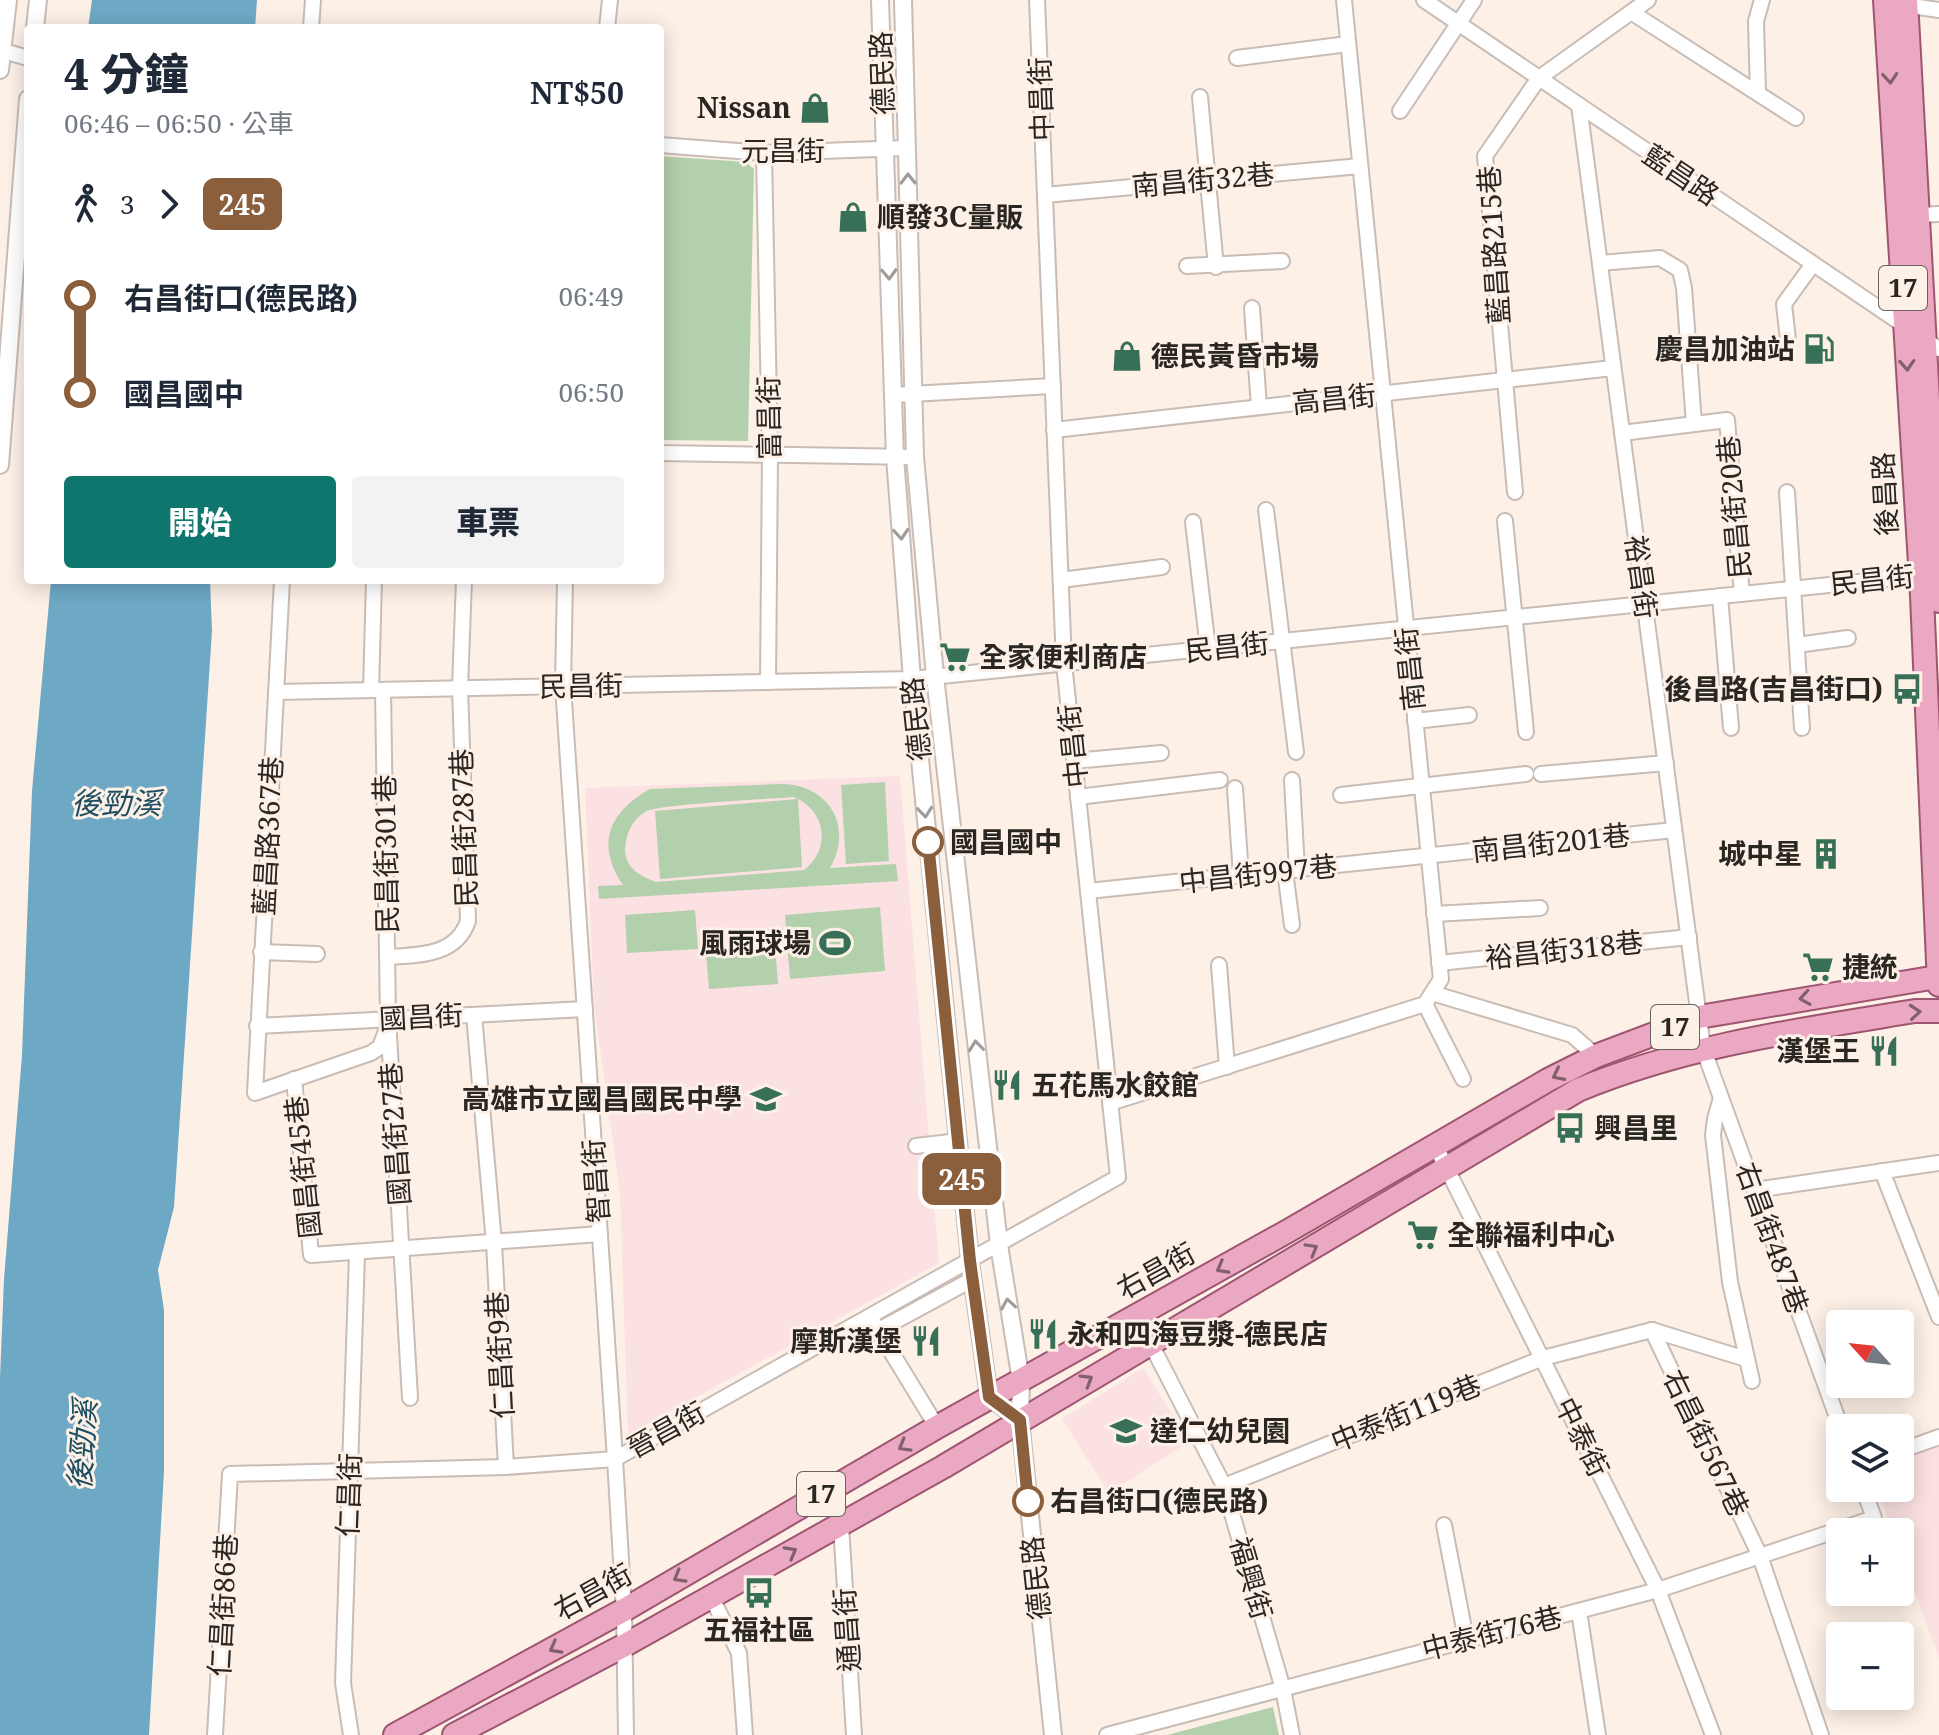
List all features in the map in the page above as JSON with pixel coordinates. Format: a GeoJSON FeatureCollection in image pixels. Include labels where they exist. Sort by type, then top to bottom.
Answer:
{"type":"FeatureCollection","features":[{"type":"Feature","properties":{"kind":"main road","name":"後昌路"},"geometry":{"type":"LineString","coordinates":[[1892,2],[1929,215],[1922,338]]}},
{"type":"Feature","properties":{"kind":"main road","name":"後昌路"},"geometry":{"type":"LineString","coordinates":[[1892,2],[1922,338],[1938,980]]}},
{"type":"Feature","properties":{"kind":"main road","name":"後昌路"},"geometry":{"type":"LineString","coordinates":[[1928,574],[1939,601]]}},
{"type":"Feature","properties":{"kind":"main road","name":"右昌街"},"geometry":{"type":"LineString","coordinates":[[395,1735],[624,1610],[989,1397],[1548,1080],[1596,1056],[1699,1017],[1938,980]]}},
{"type":"Feature","properties":{"kind":"main road","name":"右昌街"},"geometry":{"type":"LineString","coordinates":[[454,1735],[625,1645],[841,1525],[1578,1090],[1614,1075],[1703,1048],[1915,1011],[1939,1011]]}},
{"type":"Feature","properties":{"kind":"street"},"geometry":{"type":"LineString","coordinates":[[0,70],[8,0]]}},
{"type":"Feature","properties":{"kind":"street"},"geometry":{"type":"LineString","coordinates":[[35,24],[38,0]]}},
{"type":"Feature","properties":{"kind":"street"},"geometry":{"type":"LineString","coordinates":[[311,24],[313,0]]}},
{"type":"Feature","properties":{"kind":"street"},"geometry":{"type":"LineString","coordinates":[[607,24],[610,0]]}},
{"type":"Feature","properties":{"kind":"street","name":"德民路"},"geometry":{"type":"LineString","coordinates":[[880,0],[895,457],[912,679],[970,1261],[989,1397]]}},
{"type":"Feature","properties":{"kind":"street","name":"德民路"},"geometry":{"type":"LineString","coordinates":[[903,0],[915,457],[935,676],[999,1245],[1021,1381],[1020,1420],[1053,1735]]}},
{"type":"Feature","properties":{"kind":"street","name":"中昌街"},"geometry":{"type":"LineString","coordinates":[[970,1261],[1118,1177],[1064,663],[1037,0]]}},
{"type":"Feature","properties":{"kind":"street","name":"南昌街"},"geometry":{"type":"LineString","coordinates":[[1344,0],[1441,979],[1429,998]]}},
{"type":"Feature","properties":{"kind":"street","name":"藍昌路"},"geometry":{"type":"LineString","coordinates":[[1424,0],[1922,338]]}},
{"type":"Feature","properties":{"kind":"street"},"geometry":{"type":"LineString","coordinates":[[1400,111],[1474,0]]}},
{"type":"Feature","properties":{"kind":"street","name":"藍昌路215巷"},"geometry":{"type":"LineString","coordinates":[[1515,492],[1485,156],[1539,78],[1648,0]]}},
{"type":"Feature","properties":{"kind":"street"},"geometry":{"type":"LineString","coordinates":[[1758,93],[1756,21],[1762,0]]}},
{"type":"Feature","properties":{"kind":"street"},"geometry":{"type":"LineString","coordinates":[[1892,2],[1939,10]]}},
{"type":"Feature","properties":{"kind":"street"},"geometry":{"type":"LineString","coordinates":[[1631,12],[1796,118]]}},
{"type":"Feature","properties":{"kind":"street"},"geometry":{"type":"LineString","coordinates":[[1237,58],[1348,44]]}},
{"type":"Feature","properties":{"kind":"street"},"geometry":{"type":"LineString","coordinates":[[1,50],[24,57]]}},
{"type":"Feature","properties":{"kind":"street"},"geometry":{"type":"LineString","coordinates":[[1200,97],[1216,267]]}},
{"type":"Feature","properties":{"kind":"street","name":"裕昌街"},"geometry":{"type":"LineString","coordinates":[[1579,105],[1703,1048]]}},
{"type":"Feature","properties":{"kind":"street","name":"元昌街"},"geometry":{"type":"LineString","coordinates":[[664,145],[764,153],[907,148]]}},
{"type":"Feature","properties":{"kind":"street"},"geometry":{"type":"LineString","coordinates":[[0,465],[24,151]]}},
{"type":"Feature","properties":{"kind":"street","name":"富昌街"},"geometry":{"type":"LineString","coordinates":[[764,153],[770,455],[768,682]]}},
{"type":"Feature","properties":{"kind":"street","name":"南昌街32巷"},"geometry":{"type":"LineString","coordinates":[[1045,195],[1360,166]]}},
{"type":"Feature","properties":{"kind":"street"},"geometry":{"type":"LineString","coordinates":[[1600,263],[1660,258],[1680,270],[1684,288],[1694,424],[1622,433]]}},
{"type":"Feature","properties":{"kind":"street"},"geometry":{"type":"LineString","coordinates":[[1187,266],[1216,267],[1282,261]]}},
{"type":"Feature","properties":{"kind":"street"},"geometry":{"type":"LineString","coordinates":[[1788,340],[1784,304],[1813,264]]}},
{"type":"Feature","properties":{"kind":"street"},"geometry":{"type":"LineString","coordinates":[[1252,308],[1259,407]]}},
{"type":"Feature","properties":{"kind":"street","name":"高昌街"},"geometry":{"type":"LineString","coordinates":[[1054,430],[1613,368]]}},
{"type":"Feature","properties":{"kind":"street"},"geometry":{"type":"LineString","coordinates":[[893,395],[1053,386]]}},
{"type":"Feature","properties":{"kind":"street","name":"民昌街20巷"},"geometry":{"type":"LineString","coordinates":[[1694,424],[1727,420],[1742,594]]}},
{"type":"Feature","properties":{"kind":"street"},"geometry":{"type":"LineString","coordinates":[[664,453],[915,457]]}},
{"type":"Feature","properties":{"kind":"street"},"geometry":{"type":"LineString","coordinates":[[1787,492],[1802,728]]}},
{"type":"Feature","properties":{"kind":"street"},"geometry":{"type":"LineString","coordinates":[[1266,510],[1296,752]]}},
{"type":"Feature","properties":{"kind":"street"},"geometry":{"type":"LineString","coordinates":[[1505,521],[1526,732]]}},
{"type":"Feature","properties":{"kind":"street"},"geometry":{"type":"LineString","coordinates":[[1193,522],[1208,649]]}},
{"type":"Feature","properties":{"kind":"street"},"geometry":{"type":"LineString","coordinates":[[1061,580],[1162,567]]}},
{"type":"Feature","properties":{"kind":"street","name":"民昌街"},"geometry":{"type":"LineString","coordinates":[[276,692],[912,679],[1928,574]]}},
{"type":"Feature","properties":{"kind":"street","name":"藍昌路367巷"},"geometry":{"type":"LineString","coordinates":[[282,584],[255,1093],[294,1079]]}},
{"type":"Feature","properties":{"kind":"street","name":"民昌街301巷"},"geometry":{"type":"LineString","coordinates":[[374,584],[388,1018]]}},
{"type":"Feature","properties":{"kind":"street","name":"民昌街287巷"},"geometry":{"type":"LineString","coordinates":[[387,957],[418,955],[448,946],[458,940],[468,921],[460,688],[464,584]]}},
{"type":"Feature","properties":{"kind":"street","name":"智昌街"},"geometry":{"type":"LineString","coordinates":[[565,584],[563,686],[615,1459],[624,1610],[626,1735]]}},
{"type":"Feature","properties":{"kind":"street"},"geometry":{"type":"LineString","coordinates":[[1720,596],[1731,728]]}},
{"type":"Feature","properties":{"kind":"street"},"geometry":{"type":"LineString","coordinates":[[1797,645],[1848,638]]}},
{"type":"Feature","properties":{"kind":"street"},"geometry":{"type":"LineString","coordinates":[[1415,721],[1469,715]]}},
{"type":"Feature","properties":{"kind":"street"},"geometry":{"type":"LineString","coordinates":[[1074,761],[1161,753]]}},
{"type":"Feature","properties":{"kind":"street"},"geometry":{"type":"LineString","coordinates":[[1341,795],[1666,763]]}},
{"type":"Feature","properties":{"kind":"street"},"geometry":{"type":"LineString","coordinates":[[1078,797],[1220,780]]}},
{"type":"Feature","properties":{"kind":"street"},"geometry":{"type":"LineString","coordinates":[[1292,780],[1292,925]]}},
{"type":"Feature","properties":{"kind":"street"},"geometry":{"type":"LineString","coordinates":[[1235,788],[1241,876]]}},
{"type":"Feature","properties":{"kind":"street","name":"南昌街201巷"},"geometry":{"type":"LineString","coordinates":[[1428,857],[1674,830]]}},
{"type":"Feature","properties":{"kind":"street","name":"中昌街997巷"},"geometry":{"type":"LineString","coordinates":[[1088,891],[1428,857]]}},
{"type":"Feature","properties":{"kind":"street"},"geometry":{"type":"LineString","coordinates":[[1434,914],[1540,908]]}},
{"type":"Feature","properties":{"kind":"street","name":"裕昌街318巷"},"geometry":{"type":"LineString","coordinates":[[1439,963],[1689,937]]}},
{"type":"Feature","properties":{"kind":"street"},"geometry":{"type":"LineString","coordinates":[[261,952],[317,954]]}},
{"type":"Feature","properties":{"kind":"street"},"geometry":{"type":"LineString","coordinates":[[1219,965],[1227,1067]]}},
{"type":"Feature","properties":{"kind":"street"},"geometry":{"type":"LineString","coordinates":[[1110,1103],[1429,998],[1572,1035],[1596,1056]]}},
{"type":"Feature","properties":{"kind":"street"},"geometry":{"type":"LineString","coordinates":[[1429,998],[1463,1079]]}},
{"type":"Feature","properties":{"kind":"street","name":"國昌街"},"geometry":{"type":"LineString","coordinates":[[257,1026],[585,1009]]}},
{"type":"Feature","properties":{"kind":"street","name":"仁昌街9巷"},"geometry":{"type":"LineString","coordinates":[[474,1015],[494,1243],[506,1467]]}},
{"type":"Feature","properties":{"kind":"street"},"geometry":{"type":"LineString","coordinates":[[294,1079],[371,1053],[384,1041],[388,1018]]}},
{"type":"Feature","properties":{"kind":"street","name":"國昌街27巷"},"geometry":{"type":"LineString","coordinates":[[388,1018],[410,1398]]}},
{"type":"Feature","properties":{"kind":"street","name":"右昌街487巷"},"geometry":{"type":"LineString","coordinates":[[1703,1048],[1836,1414]]}},
{"type":"Feature","properties":{"kind":"street","name":"國昌街45巷"},"geometry":{"type":"LineString","coordinates":[[294,1079],[311,1255],[357,1254]]}},
{"type":"Feature","properties":{"kind":"street"},"geometry":{"type":"LineString","coordinates":[[1721,1097],[1713,1135],[1730,1282],[1752,1381]]}},
{"type":"Feature","properties":{"kind":"street"},"geometry":{"type":"LineString","coordinates":[[916,1146],[959,1141]]}},
{"type":"Feature","properties":{"kind":"street","name":"中泰街"},"geometry":{"type":"LineString","coordinates":[[1435,1145],[1658,1590],[1713,1735]]}},
{"type":"Feature","properties":{"kind":"street"},"geometry":{"type":"LineString","coordinates":[[1755,1190],[1939,1163]]}},
{"type":"Feature","properties":{"kind":"street"},"geometry":{"type":"LineString","coordinates":[[1882,1171],[1939,1317]]}},
{"type":"Feature","properties":{"kind":"street"},"geometry":{"type":"LineString","coordinates":[[357,1254],[600,1234]]}},
{"type":"Feature","properties":{"kind":"street","name":"仁昌街"},"geometry":{"type":"LineString","coordinates":[[348,1734],[343,1683],[357,1254]]}},
{"type":"Feature","properties":{"kind":"street","name":"晉昌街"},"geometry":{"type":"LineString","coordinates":[[230,1474],[506,1467],[615,1459],[970,1261]]}},
{"type":"Feature","properties":{"kind":"street"},"geometry":{"type":"LineString","coordinates":[[879,1330],[973,1279]]}},
{"type":"Feature","properties":{"kind":"street"},"geometry":{"type":"LineString","coordinates":[[870,1317],[937,1427]]}},
{"type":"Feature","properties":{"kind":"street"},"geometry":{"type":"LineString","coordinates":[[1652,1330],[1746,1359]]}},
{"type":"Feature","properties":{"kind":"street","name":"中泰街119巷"},"geometry":{"type":"LineString","coordinates":[[1224,1486],[1543,1358],[1652,1330]]}},
{"type":"Feature","properties":{"kind":"street","name":"右昌街567巷"},"geometry":{"type":"LineString","coordinates":[[1652,1330],[1760,1556],[1821,1735]]}},
{"type":"Feature","properties":{"kind":"street","name":"福興街"},"geometry":{"type":"LineString","coordinates":[[1150,1342],[1224,1486],[1283,1689],[1292,1735]]}},
{"type":"Feature","properties":{"kind":"street"},"geometry":{"type":"LineString","coordinates":[[989,1397],[1020,1420]]}},
{"type":"Feature","properties":{"kind":"street"},"geometry":{"type":"LineString","coordinates":[[1914,1446],[1939,1437]]}},
{"type":"Feature","properties":{"kind":"street","name":"仁昌街86巷"},"geometry":{"type":"LineString","coordinates":[[215,1735],[230,1474]]}},
{"type":"Feature","properties":{"kind":"street","name":"中泰街76巷"},"geometry":{"type":"LineString","coordinates":[[1107,1735],[1658,1590],[1874,1518],[1868,1502]]}},
{"type":"Feature","properties":{"kind":"street","name":"通昌街"},"geometry":{"type":"LineString","coordinates":[[841,1525],[854,1735]]}},
{"type":"Feature","properties":{"kind":"street"},"geometry":{"type":"LineString","coordinates":[[1444,1525],[1466,1639]]}},
{"type":"Feature","properties":{"kind":"street"},"geometry":{"type":"LineString","coordinates":[[711,1596],[739,1653],[745,1735]]}},
{"type":"Feature","properties":{"kind":"street"},"geometry":{"type":"LineString","coordinates":[[1579,1611],[1598,1735]]}},
{"type":"Feature","properties":{"kind":"shaded area","name":"高雄市立國昌國民中學"},"geometry":{"type":"Polygon","coordinates":[[[900,776],[939,1263],[628,1435],[620,1193],[594,1005],[585,788],[900,776]]]}},
{"type":"Feature","properties":{"kind":"shaded area","name":"達仁幼兒園"},"geometry":{"type":"Polygon","coordinates":[[[1143,1368],[1189,1442],[1109,1493],[1062,1419],[1143,1368]]]}},
{"type":"Feature","properties":{"kind":"shaded area"},"geometry":{"type":"Polygon","coordinates":[[[1939,1444],[1939,1658],[1914,1589],[1914,1518],[1888,1518],[1882,1502],[1914,1502],[1914,1453],[1939,1444]]]}},
{"type":"Feature","properties":{"kind":"green space"},"geometry":{"type":"Polygon","coordinates":[[[664,156],[746,162],[754,169],[748,441],[664,440],[664,156]]]}},
{"type":"Feature","properties":{"kind":"green space"},"geometry":{"type":"Polygon","coordinates":[[[885,782],[889,861],[846,864],[841,785],[885,782]]]}},
{"type":"Feature","properties":{"kind":"green space"},"geometry":{"type":"Polygon","coordinates":[[[781,784],[812,791],[824,800],[838,823],[837,853],[830,868],[896,864],[898,881],[599,899],[598,886],[623,885],[614,870],[608,843],[616,819],[636,798],[650,789],[781,784]],[[797,799],[692,804],[645,812],[633,823],[628,833],[626,856],[639,874],[656,882],[804,870],[818,853],[822,833],[815,814],[798,799],[802,867],[660,879],[655,811],[797,799]]]}},
{"type":"Feature","properties":{"kind":"green space","name":"風雨球場"},"geometry":{"type":"Polygon","coordinates":[[[880,907],[885,971],[790,979],[785,915],[880,907]]]}},
{"type":"Feature","properties":{"kind":"green space"},"geometry":{"type":"Polygon","coordinates":[[[695,910],[698,949],[627,953],[625,915],[695,910]]]}},
{"type":"Feature","properties":{"kind":"green space"},"geometry":{"type":"Polygon","coordinates":[[[775,946],[778,984],[709,989],[706,952],[775,946]]]}},
{"type":"Feature","properties":{"kind":"green space"},"geometry":{"type":"Polygon","coordinates":[[[1273,1707],[1279,1735],[1167,1735],[1273,1707]]]}},
{"type":"Feature","properties":{"kind":"water"},"geometry":{"type":"Polygon","coordinates":[[[92,0],[257,0],[255,24],[89,24],[92,0]]]}},
{"type":"Feature","properties":{"kind":"water","name":"後勁溪"},"geometry":{"type":"Polygon","coordinates":[[[51,584],[210,584],[212,631],[174,1207],[158,1270],[164,1310],[164,1471],[149,1735],[0,1735],[0,1378],[4,1279],[22,1055],[32,791],[51,584]]]}},
{"type":"Feature","properties":{"kind":"bus line","name":"245"},"geometry":{"type":"LineString","coordinates":[[928,842],[970,1261],[989,1397],[1020,1420],[1028,1501]]}},
{"type":"Feature","properties":{"kind":"place","name":"Nissan"},"geometry":{"type":"Point","coordinates":[815,108]}},
{"type":"Feature","properties":{"kind":"place","name":"順發3C量販"},"geometry":{"type":"Point","coordinates":[853,217]}},
{"type":"Feature","properties":{"kind":"place","name":"慶昌加油站"},"geometry":{"type":"Point","coordinates":[1819,349]}},
{"type":"Feature","properties":{"kind":"place","name":"德民黃昏市場"},"geometry":{"type":"Point","coordinates":[1127,356]}},
{"type":"Feature","properties":{"kind":"place","name":"全家便利商店"},"geometry":{"type":"Point","coordinates":[955,657]}},
{"type":"Feature","properties":{"kind":"place","name":"後昌路(吉昌街口)"},"geometry":{"type":"Point","coordinates":[1907,689]}},
{"type":"Feature","properties":{"kind":"place","name":"國昌國中"},"geometry":{"type":"Point","coordinates":[928,842]}},
{"type":"Feature","properties":{"kind":"place","name":"城中星"},"geometry":{"type":"Point","coordinates":[1826,854]}},
{"type":"Feature","properties":{"kind":"place","name":"風雨球場"},"geometry":{"type":"Point","coordinates":[835,943]}},
{"type":"Feature","properties":{"kind":"place","name":"捷統"},"geometry":{"type":"Point","coordinates":[1818,967]}},
{"type":"Feature","properties":{"kind":"place","name":"漢堡王"},"geometry":{"type":"Point","coordinates":[1884,1051]}},
{"type":"Feature","properties":{"kind":"place","name":"五花馬水餃館"},"geometry":{"type":"Point","coordinates":[1007,1085]}},
{"type":"Feature","properties":{"kind":"place","name":"高雄市立國昌國民中學"},"geometry":{"type":"Point","coordinates":[766,1099]}},
{"type":"Feature","properties":{"kind":"place","name":"興昌里"},"geometry":{"type":"Point","coordinates":[1570,1128]}},
{"type":"Feature","properties":{"kind":"place","name":"全聯福利中心"},"geometry":{"type":"Point","coordinates":[1423,1235]}},
{"type":"Feature","properties":{"kind":"place","name":"永和四海豆漿-德民店"},"geometry":{"type":"Point","coordinates":[1043,1334]}},
{"type":"Feature","properties":{"kind":"place","name":"摩斯漢堡"},"geometry":{"type":"Point","coordinates":[926,1341]}},
{"type":"Feature","properties":{"kind":"place","name":"達仁幼兒園"},"geometry":{"type":"Point","coordinates":[1126,1431]}},
{"type":"Feature","properties":{"kind":"place","name":"右昌街口(德民路)"},"geometry":{"type":"Point","coordinates":[1028,1501]}},
{"type":"Feature","properties":{"kind":"place","name":"五福社區"},"geometry":{"type":"Point","coordinates":[759,1593]}}]}
